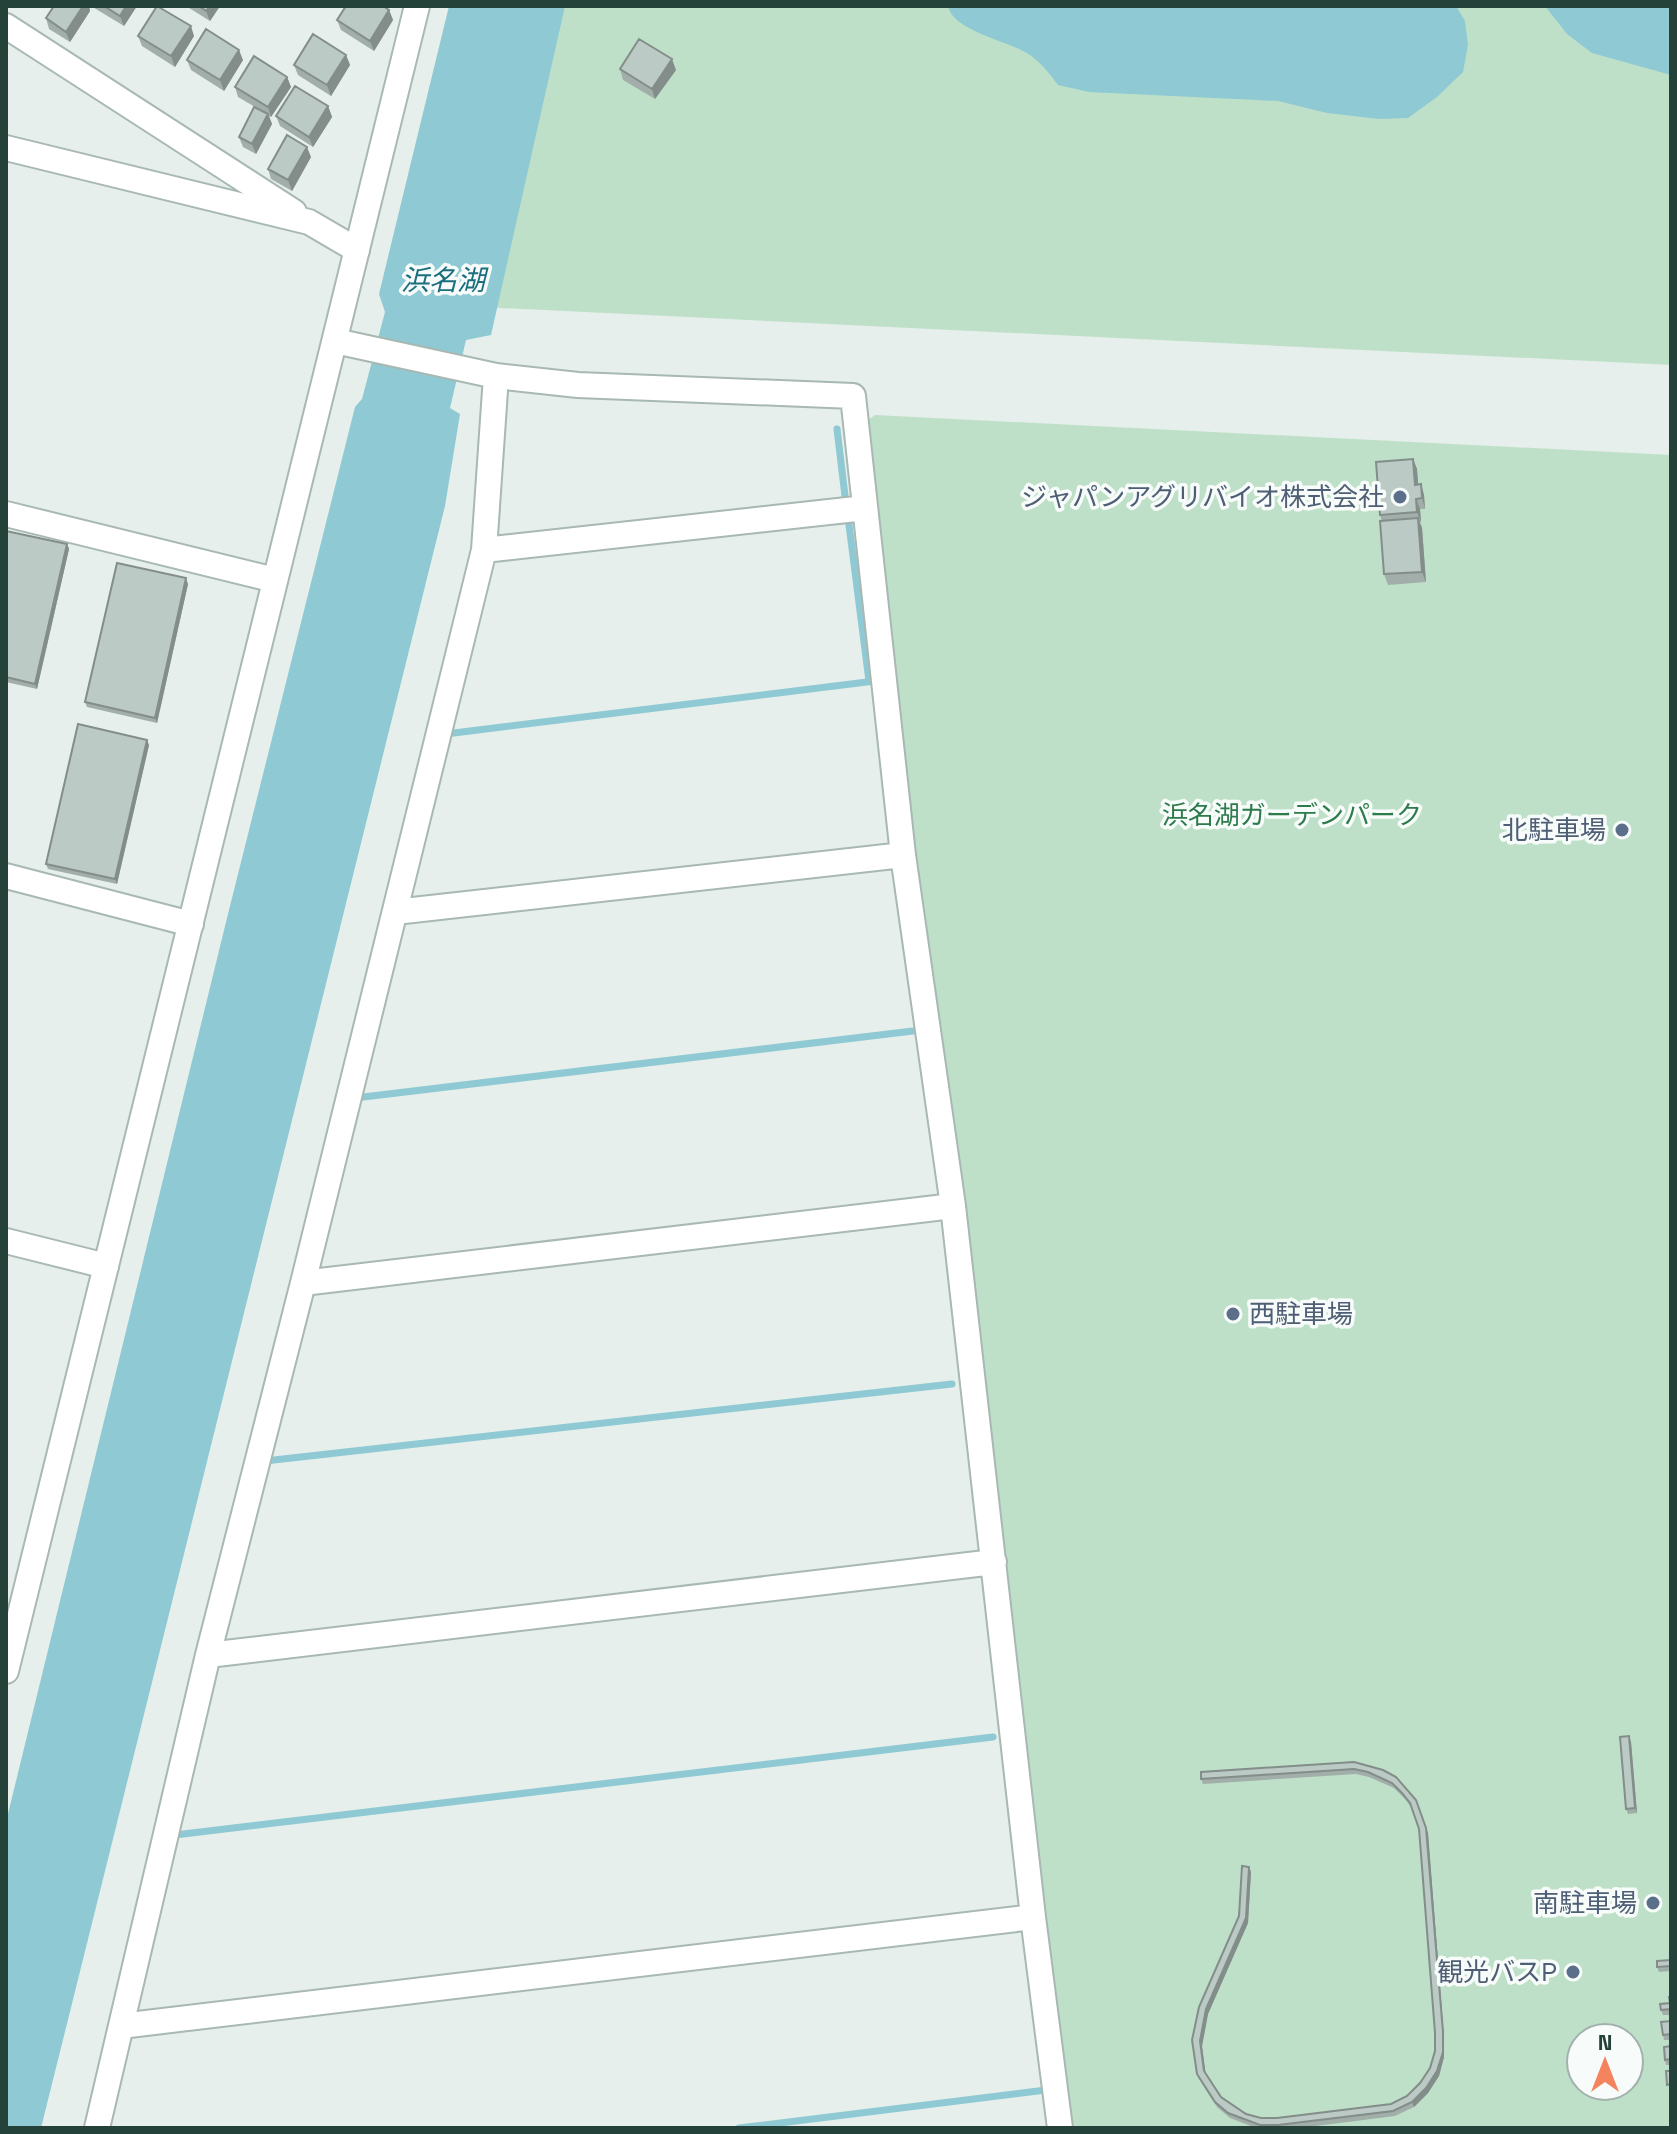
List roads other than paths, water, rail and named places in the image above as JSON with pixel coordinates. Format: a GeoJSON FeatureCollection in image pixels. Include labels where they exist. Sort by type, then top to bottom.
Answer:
{"type":"FeatureCollection","features":[{"type":"Feature","properties":{"kind":"street"},"geometry":{"type":"LineString","coordinates":[[6,1671],[13,1612],[106,1266],[275,580],[341,343],[357,250],[417,6]]}},
{"type":"Feature","properties":{"kind":"street"},"geometry":{"type":"LineString","coordinates":[[6,26],[357,250]]}},
{"type":"Feature","properties":{"kind":"street"},"geometry":{"type":"LineString","coordinates":[[6,148],[309,222]]}},
{"type":"Feature","properties":{"kind":"street"},"geometry":{"type":"LineString","coordinates":[[341,343],[496,376],[578,385],[853,396],[903,855],[953,1206],[1033,1917],[1060,2128]]}},
{"type":"Feature","properties":{"kind":"street"},"geometry":{"type":"LineString","coordinates":[[97,2128],[208,1655],[484,550],[496,376]]}},
{"type":"Feature","properties":{"kind":"street"},"geometry":{"type":"LineString","coordinates":[[484,550],[865,508]]}},
{"type":"Feature","properties":{"kind":"street"},"geometry":{"type":"LineString","coordinates":[[6,514],[275,580]]}},
{"type":"Feature","properties":{"kind":"street"},"geometry":{"type":"LineString","coordinates":[[395,912],[903,855]]}},
{"type":"Feature","properties":{"kind":"street"},"geometry":{"type":"LineString","coordinates":[[6,876],[191,924]]}},
{"type":"Feature","properties":{"kind":"street"},"geometry":{"type":"LineString","coordinates":[[303,1283],[953,1206]]}},
{"type":"Feature","properties":{"kind":"street"},"geometry":{"type":"LineString","coordinates":[[6,1241],[106,1266]]}},
{"type":"Feature","properties":{"kind":"street"},"geometry":{"type":"LineString","coordinates":[[208,1655],[994,1562]]}},
{"type":"Feature","properties":{"kind":"street"},"geometry":{"type":"LineString","coordinates":[[121,2026],[1033,1917]]}},
{"type":"Feature","properties":{"kind":"water","name":"浜名湖"},"geometry":{"type":"Polygon","coordinates":[[[449,6],[565,6],[491,335],[466,340],[450,408],[460,414],[445,506],[41,2128],[6,2128],[6,1822],[355,407],[362,399],[385,312],[379,294],[449,6]]]}},
{"type":"Feature","properties":{"kind":"water"},"geometry":{"type":"Polygon","coordinates":[[[948,6],[1456,6],[1465,21],[1468,45],[1463,72],[1437,97],[1408,118],[1379,119],[1327,113],[1278,101],[1089,92],[1058,85],[1032,56],[969,28],[959,22],[948,6]]]}},
{"type":"Feature","properties":{"kind":"water"},"geometry":{"type":"Polygon","coordinates":[[[1545,6],[1671,6],[1671,75],[1592,53],[1567,34],[1545,6]]]}},
{"type":"Feature","properties":{"kind":"waterway"},"geometry":{"type":"LineString","coordinates":[[837,429],[845,496]]}},
{"type":"Feature","properties":{"kind":"waterway"},"geometry":{"type":"LineString","coordinates":[[848,517],[869,681]]}},
{"type":"Feature","properties":{"kind":"waterway"},"geometry":{"type":"LineString","coordinates":[[446,734],[875,681]]}},
{"type":"Feature","properties":{"kind":"waterway"},"geometry":{"type":"LineString","coordinates":[[355,1098],[913,1031]]}},
{"type":"Feature","properties":{"kind":"waterway"},"geometry":{"type":"LineString","coordinates":[[265,1461],[952,1384]]}},
{"type":"Feature","properties":{"kind":"waterway"},"geometry":{"type":"LineString","coordinates":[[175,1835],[993,1737]]}},
{"type":"Feature","properties":{"kind":"waterway"},"geometry":{"type":"LineString","coordinates":[[739,2128],[1046,2090]]}},
{"type":"Feature","properties":{"kind":"place","name":"ジャパンアグリバイオ株式会社"},"geometry":{"type":"Point","coordinates":[1400,497]}},
{"type":"Feature","properties":{"kind":"place","name":"北駐車場"},"geometry":{"type":"Point","coordinates":[1622,830]}},
{"type":"Feature","properties":{"kind":"place","name":"西駐車場"},"geometry":{"type":"Point","coordinates":[1233,1314]}},
{"type":"Feature","properties":{"kind":"place","name":"南駐車場"},"geometry":{"type":"Point","coordinates":[1653,1903]}},
{"type":"Feature","properties":{"kind":"place","name":"観光バスP"},"geometry":{"type":"Point","coordinates":[1573,1972]}},
{"type":"Feature","properties":{"kind":"park label","name":"浜名湖ガーデンパーク"},"geometry":{"type":"Point","coordinates":[1292,815]}}]}
